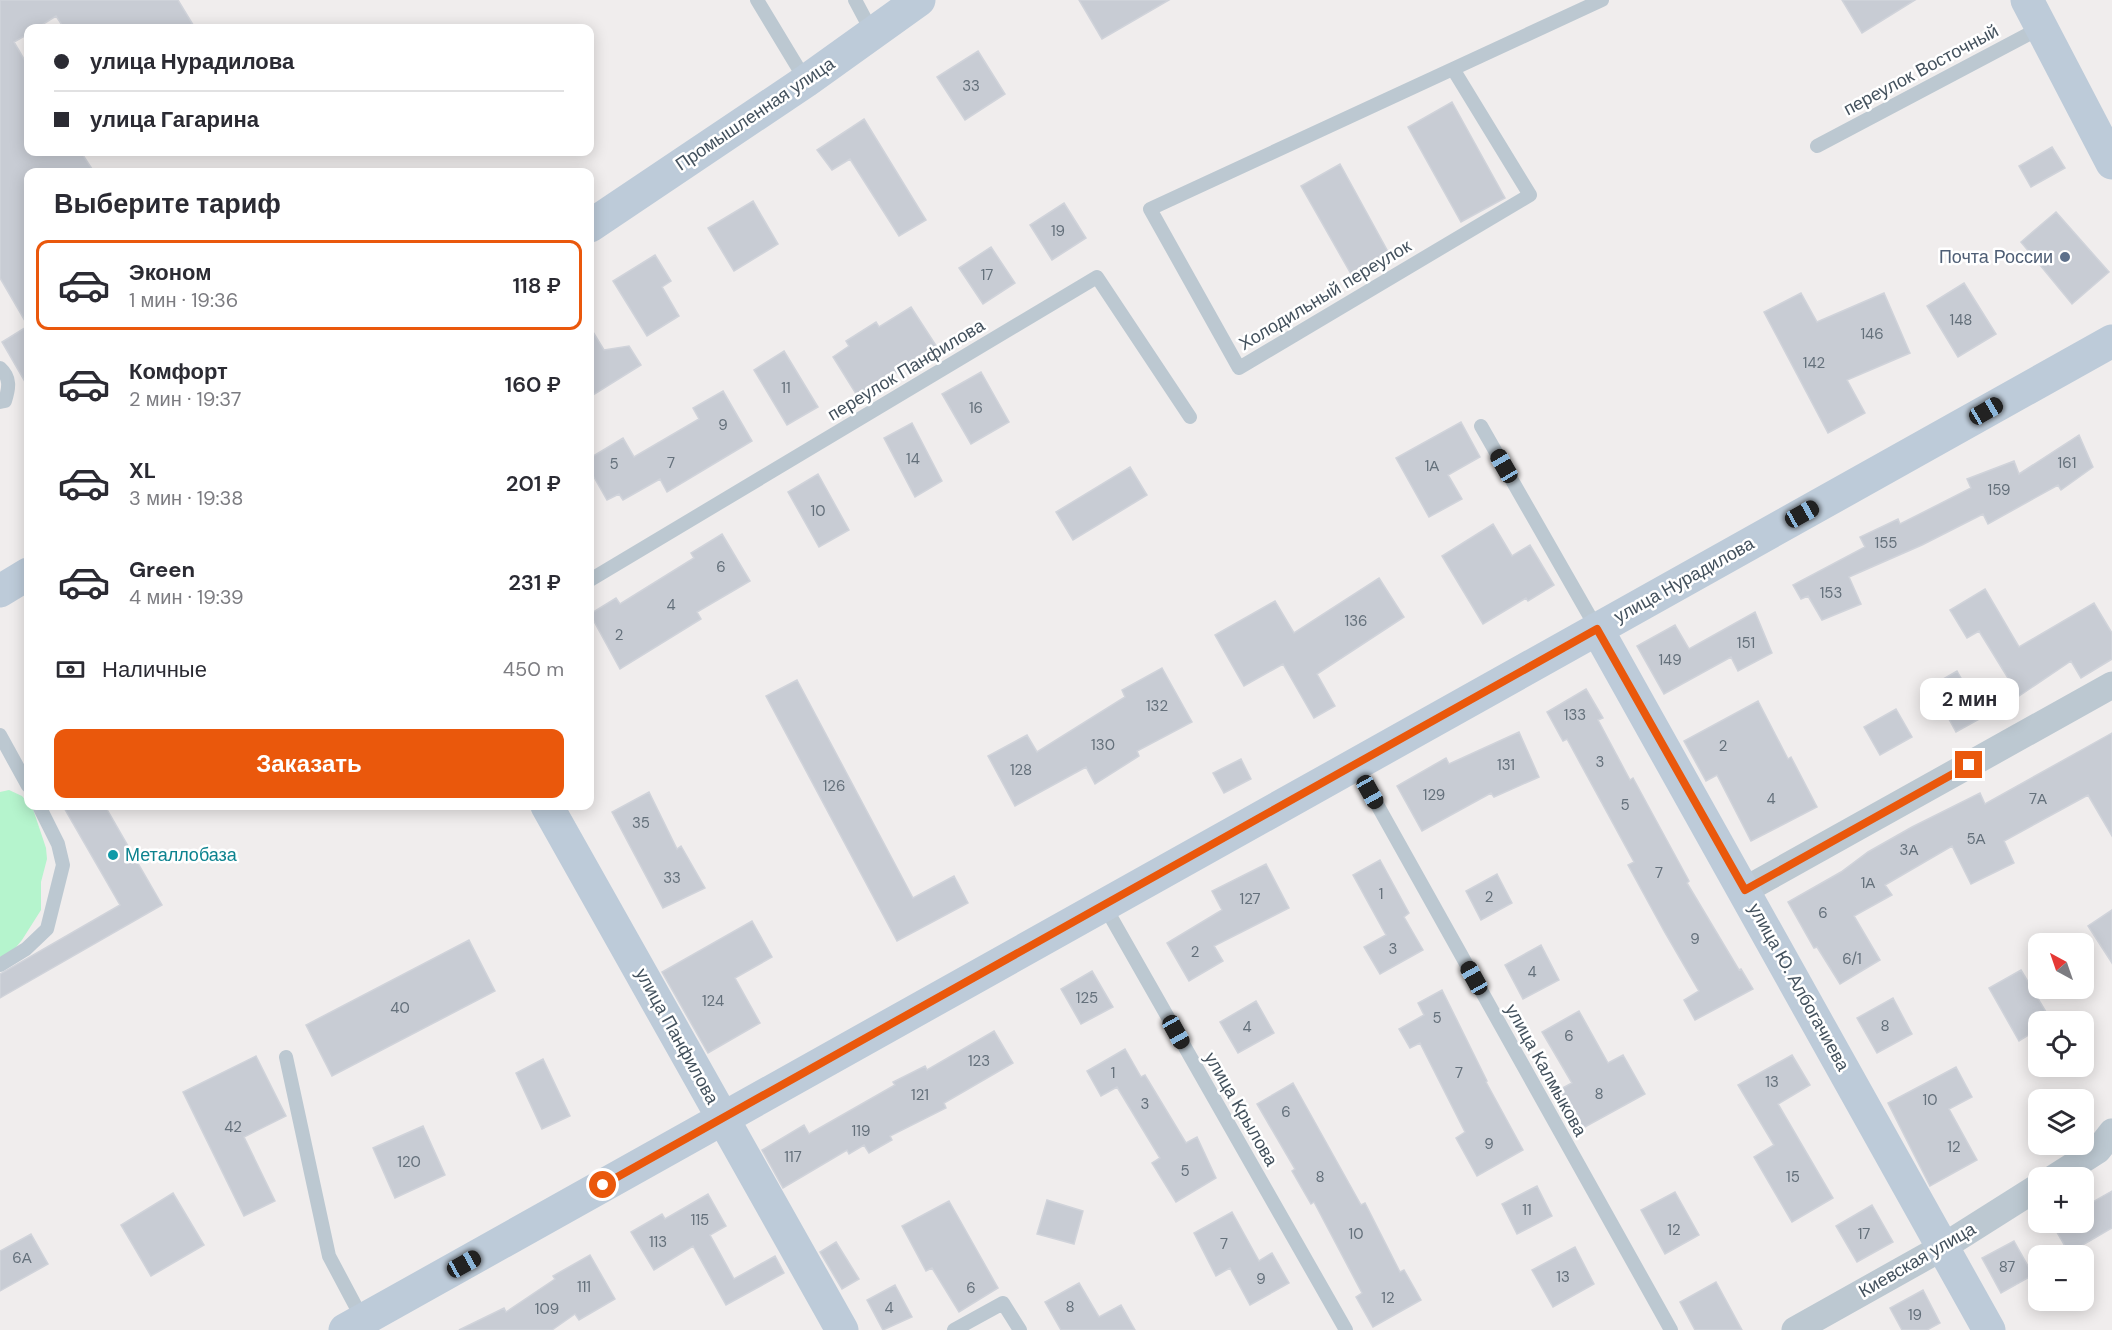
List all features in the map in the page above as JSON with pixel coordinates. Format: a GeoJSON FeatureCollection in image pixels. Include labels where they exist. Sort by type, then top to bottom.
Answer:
{"type":"FeatureCollection","features":[{"type":"Feature","properties":{"kind":"street","name":"Промышленная улица"},"geometry":{"type":"LineString","coordinates":[[594,223],[806,81],[919,0]]}},
{"type":"Feature","properties":{"kind":"street"},"geometry":{"type":"LineString","coordinates":[[2035,13],[2112,163]]}},
{"type":"Feature","properties":{"kind":"street","name":"улица Нурадилова"},"geometry":{"type":"LineString","coordinates":[[354,1325],[2112,341]]}},
{"type":"Feature","properties":{"kind":"street"},"geometry":{"type":"LineString","coordinates":[[0,591],[24,576]]}},
{"type":"Feature","properties":{"kind":"street","name":"улица Ю. Албогачиева"},"geometry":{"type":"LineString","coordinates":[[1597,629],[1989,1330]]}},
{"type":"Feature","properties":{"kind":"street"},"geometry":{"type":"LineString","coordinates":[[1745,890],[2112,685]]}},
{"type":"Feature","properties":{"kind":"street","name":"улица Панфилова"},"geometry":{"type":"LineString","coordinates":[[549,810],[842,1330]]}},
{"type":"Feature","properties":{"kind":"street"},"geometry":{"type":"LineString","coordinates":[[2071,1167],[2098,1150],[2112,1132]]}},
{"type":"Feature","properties":{"kind":"street","name":"Киевская улица"},"geometry":{"type":"LineString","coordinates":[[1794,1330],[1943,1247],[2028,1193]]}},
{"type":"Feature","properties":{"kind":"lane"},"geometry":{"type":"LineString","coordinates":[[757,0],[806,81]]}},
{"type":"Feature","properties":{"kind":"lane"},"geometry":{"type":"LineString","coordinates":[[855,0],[872,32]]}},
{"type":"Feature","properties":{"kind":"lane","name":"Холодильный переулок"},"geometry":{"type":"LineString","coordinates":[[1453,69],[1530,195],[1239,368],[1150,208],[1602,0]]}},
{"type":"Feature","properties":{"kind":"lane","name":"переулок Восточный"},"geometry":{"type":"LineString","coordinates":[[1817,146],[2035,13]]}},
{"type":"Feature","properties":{"kind":"lane","name":"переулок Панфилова"},"geometry":{"type":"LineString","coordinates":[[594,578],[1097,277],[1190,417]]}},
{"type":"Feature","properties":{"kind":"lane"},"geometry":{"type":"LineString","coordinates":[[0,368],[6,373],[9,386],[5,401],[0,402]]}},
{"type":"Feature","properties":{"kind":"lane","name":"улица Ю. Албогачиева"},"geometry":{"type":"LineString","coordinates":[[1481,426],[1597,629]]}},
{"type":"Feature","properties":{"kind":"lane"},"geometry":{"type":"LineString","coordinates":[[0,735],[24,779]]}},
{"type":"Feature","properties":{"kind":"lane","name":"улица Калмыкова"},"geometry":{"type":"LineString","coordinates":[[1355,765],[1671,1330]]}},
{"type":"Feature","properties":{"kind":"lane"},"geometry":{"type":"LineString","coordinates":[[0,965],[26,950],[47,929],[63,865],[58,844],[41,810]]}},
{"type":"Feature","properties":{"kind":"lane","name":"улица Крылова"},"geometry":{"type":"LineString","coordinates":[[1104,905],[1346,1330]]}},
{"type":"Feature","properties":{"kind":"lane"},"geometry":{"type":"LineString","coordinates":[[286,1057],[329,1256],[354,1325]]}},
{"type":"Feature","properties":{"kind":"lane"},"geometry":{"type":"LineString","coordinates":[[954,1330],[1003,1303],[1020,1330]]}},
{"type":"Feature","properties":{"kind":"green space"},"geometry":{"type":"Polygon","coordinates":[[[9,790],[22,796],[24,810],[33,810],[46,848],[47,859],[41,882],[41,910],[12,952],[0,957],[0,792],[9,790]]]}},
{"type":"Feature","properties":{"kind":"building"},"geometry":{"type":"Polygon","coordinates":[[[0,0],[178,0],[193,24],[61,24],[56,16],[43,24],[24,24],[24,36],[14,42],[24,59],[24,156],[84,156],[91,168],[24,168],[24,319],[0,278],[0,0]]]}},
{"type":"Feature","properties":{"kind":"building"},"geometry":{"type":"Polygon","coordinates":[[[1079,0],[1169,0],[1102,39],[1079,0]]]}},
{"type":"Feature","properties":{"kind":"building"},"geometry":{"type":"Polygon","coordinates":[[[1842,0],[1915,0],[1862,33],[1842,0]]]}},
{"type":"Feature","properties":{"kind":"building"},"geometry":{"type":"Polygon","coordinates":[[[978,51],[1005,94],[965,120],[937,77],[978,51]]]}},
{"type":"Feature","properties":{"kind":"building"},"geometry":{"type":"Polygon","coordinates":[[[1452,102],[1505,198],[1461,222],[1408,127],[1452,102]]]}},
{"type":"Feature","properties":{"kind":"building"},"geometry":{"type":"Polygon","coordinates":[[[864,119],[926,220],[899,236],[850,159],[832,170],[817,150],[864,119]]]}},
{"type":"Feature","properties":{"kind":"building"},"geometry":{"type":"Polygon","coordinates":[[[2052,147],[2065,168],[2031,187],[2019,166],[2052,147]]]}},
{"type":"Feature","properties":{"kind":"building"},"geometry":{"type":"Polygon","coordinates":[[[1340,164],[1392,259],[1355,281],[1301,186],[1340,164]]]}},
{"type":"Feature","properties":{"kind":"building"},"geometry":{"type":"Polygon","coordinates":[[[753,201],[778,244],[734,271],[708,228],[753,201]]]}},
{"type":"Feature","properties":{"kind":"building"},"geometry":{"type":"Polygon","coordinates":[[[1064,203],[1086,238],[1052,260],[1030,225],[1064,203]]]}},
{"type":"Feature","properties":{"kind":"building","name":"Почта России"},"geometry":{"type":"Polygon","coordinates":[[[2056,212],[2109,272],[2072,304],[2021,242],[2056,212]]]}},
{"type":"Feature","properties":{"kind":"building"},"geometry":{"type":"Polygon","coordinates":[[[991,247],[1015,283],[983,304],[959,268],[991,247]]]}},
{"type":"Feature","properties":{"kind":"building"},"geometry":{"type":"Polygon","coordinates":[[[655,255],[671,281],[662,287],[679,316],[647,336],[613,281],[655,255]]]}},
{"type":"Feature","properties":{"kind":"building"},"geometry":{"type":"Polygon","coordinates":[[[1964,283],[1996,334],[1958,357],[1927,306],[1964,283]]]}},
{"type":"Feature","properties":{"kind":"building"},"geometry":{"type":"Polygon","coordinates":[[[1801,293],[1817,322],[1884,293],[1910,353],[1847,380],[1865,413],[1828,433],[1764,312],[1801,293]]]}},
{"type":"Feature","properties":{"kind":"building"},"geometry":{"type":"Polygon","coordinates":[[[911,307],[937,347],[858,397],[833,357],[849,346],[846,341],[876,322],[879,327],[911,307]]]}},
{"type":"Feature","properties":{"kind":"building"},"geometry":{"type":"Polygon","coordinates":[[[24,328],[24,380],[2,342],[24,328]]]}},
{"type":"Feature","properties":{"kind":"building"},"geometry":{"type":"Polygon","coordinates":[[[594,334],[604,350],[629,346],[641,365],[594,394],[594,334]]]}},
{"type":"Feature","properties":{"kind":"building"},"geometry":{"type":"Polygon","coordinates":[[[784,351],[818,407],[787,425],[754,370],[784,351]]]}},
{"type":"Feature","properties":{"kind":"building"},"geometry":{"type":"Polygon","coordinates":[[[981,372],[1009,422],[971,444],[942,394],[981,372]]]}},
{"type":"Feature","properties":{"kind":"building"},"geometry":{"type":"Polygon","coordinates":[[[723,391],[752,441],[667,492],[660,479],[623,500],[619,494],[607,500],[594,477],[594,456],[623,438],[634,457],[699,419],[693,408],[723,391]]]}},
{"type":"Feature","properties":{"kind":"building"},"geometry":{"type":"Polygon","coordinates":[[[1461,422],[1480,457],[1448,475],[1462,499],[1429,517],[1396,458],[1461,422]]]}},
{"type":"Feature","properties":{"kind":"building"},"geometry":{"type":"Polygon","coordinates":[[[912,423],[942,481],[915,497],[884,438],[912,423]]]}},
{"type":"Feature","properties":{"kind":"building"},"geometry":{"type":"Polygon","coordinates":[[[2079,435],[2093,467],[2061,490],[2058,485],[1988,524],[1983,514],[1922,545],[1849,577],[1861,604],[1822,620],[1808,596],[1801,599],[1793,585],[1865,547],[1860,537],[1898,519],[1900,524],[1971,488],[1967,479],[2014,461],[2019,474],[2079,435]]]}},
{"type":"Feature","properties":{"kind":"building"},"geometry":{"type":"Polygon","coordinates":[[[1130,467],[1147,495],[1073,540],[1056,512],[1130,467]]]}},
{"type":"Feature","properties":{"kind":"building"},"geometry":{"type":"Polygon","coordinates":[[[818,474],[849,530],[819,547],[788,492],[818,474]]]}},
{"type":"Feature","properties":{"kind":"building"},"geometry":{"type":"Polygon","coordinates":[[[1493,524],[1512,556],[1530,545],[1554,585],[1528,601],[1526,598],[1483,624],[1442,556],[1493,524]]]}},
{"type":"Feature","properties":{"kind":"building"},"geometry":{"type":"Polygon","coordinates":[[[722,534],[750,581],[697,612],[701,619],[620,669],[594,621],[594,612],[616,598],[620,604],[694,558],[691,553],[722,534]]]}},
{"type":"Feature","properties":{"kind":"building"},"geometry":{"type":"Polygon","coordinates":[[[1379,578],[1404,617],[1317,674],[1335,706],[1314,718],[1283,664],[1244,686],[1215,635],[1275,601],[1294,633],[1379,578]]]}},
{"type":"Feature","properties":{"kind":"building"},"geometry":{"type":"Polygon","coordinates":[[[1985,589],[2019,647],[2094,603],[2112,633],[2112,659],[2081,678],[2071,661],[2019,696],[1979,631],[1967,638],[1950,610],[1985,589]]]}},
{"type":"Feature","properties":{"kind":"building"},"geometry":{"type":"Polygon","coordinates":[[[1755,612],[1772,653],[1738,671],[1731,657],[1664,694],[1637,646],[1675,625],[1689,649],[1755,612]]]}},
{"type":"Feature","properties":{"kind":"building"},"geometry":{"type":"Polygon","coordinates":[[[1162,668],[1192,722],[1137,751],[1139,756],[1095,784],[1086,767],[1015,806],[988,756],[1027,735],[1037,752],[1125,697],[1122,690],[1162,668]]]}},
{"type":"Feature","properties":{"kind":"building"},"geometry":{"type":"Polygon","coordinates":[[[1957,671],[1983,717],[1956,732],[1931,686],[1957,671]]]}},
{"type":"Feature","properties":{"kind":"building"},"geometry":{"type":"Polygon","coordinates":[[[797,680],[913,898],[954,876],[968,903],[897,941],[766,696],[797,680]]]}},
{"type":"Feature","properties":{"kind":"building"},"geometry":{"type":"Polygon","coordinates":[[[1586,689],[1603,718],[1598,720],[1630,780],[1633,778],[1689,881],[1687,883],[1739,970],[1741,969],[1753,989],[1695,1020],[1684,1000],[1699,991],[1628,865],[1634,862],[1567,739],[1563,741],[1547,712],[1586,689]]]}},
{"type":"Feature","properties":{"kind":"building"},"geometry":{"type":"Polygon","coordinates":[[[1758,701],[1788,759],[1791,757],[1817,807],[1751,841],[1717,775],[1706,781],[1684,741],[1758,701]]]}},
{"type":"Feature","properties":{"kind":"building"},"geometry":{"type":"Polygon","coordinates":[[[1896,709],[1912,737],[1880,755],[1864,727],[1896,709]]]}},
{"type":"Feature","properties":{"kind":"building"},"geometry":{"type":"Polygon","coordinates":[[[1519,732],[1539,777],[1494,797],[1491,793],[1422,831],[1397,786],[1446,758],[1449,764],[1519,732]]]}},
{"type":"Feature","properties":{"kind":"building"},"geometry":{"type":"Polygon","coordinates":[[[2112,733],[2112,836],[2088,795],[2004,841],[2014,863],[1971,884],[1952,846],[1885,885],[1892,895],[1854,916],[1880,960],[1840,984],[1817,947],[1814,948],[1788,902],[1912,827],[1980,793],[1985,804],[2112,733]]]}},
{"type":"Feature","properties":{"kind":"building"},"geometry":{"type":"Polygon","coordinates":[[[1241,759],[1251,779],[1224,793],[1213,773],[1241,759]]]}},
{"type":"Feature","properties":{"kind":"building"},"geometry":{"type":"Polygon","coordinates":[[[649,792],[677,849],[681,846],[705,888],[663,908],[612,812],[649,792]]]}},
{"type":"Feature","properties":{"kind":"building","name":"Металлобаза"},"geometry":{"type":"Polygon","coordinates":[[[65,810],[107,810],[162,905],[0,998],[0,974],[120,905],[65,810]]]}},
{"type":"Feature","properties":{"kind":"building"},"geometry":{"type":"Polygon","coordinates":[[[1380,860],[1409,913],[1404,917],[1423,950],[1380,974],[1364,947],[1386,935],[1353,875],[1380,860]]]}},
{"type":"Feature","properties":{"kind":"building"},"geometry":{"type":"Polygon","coordinates":[[[1266,864],[1289,908],[1214,946],[1223,961],[1189,981],[1167,943],[1222,910],[1212,891],[1266,864]]]}},
{"type":"Feature","properties":{"kind":"building"},"geometry":{"type":"Polygon","coordinates":[[[1497,874],[1512,903],[1481,920],[1466,891],[1497,874]]]}},
{"type":"Feature","properties":{"kind":"building"},"geometry":{"type":"Polygon","coordinates":[[[2112,910],[2112,963],[2094,933],[2088,926],[2112,910]]]}},
{"type":"Feature","properties":{"kind":"building"},"geometry":{"type":"Polygon","coordinates":[[[752,921],[772,957],[735,978],[760,1023],[708,1053],[662,972],[752,921]]]}},
{"type":"Feature","properties":{"kind":"building"},"geometry":{"type":"Polygon","coordinates":[[[469,940],[495,991],[332,1076],[306,1025],[469,940]]]}},
{"type":"Feature","properties":{"kind":"building"},"geometry":{"type":"Polygon","coordinates":[[[1541,945],[1559,980],[1523,999],[1505,965],[1541,945]]]}},
{"type":"Feature","properties":{"kind":"building"},"geometry":{"type":"Polygon","coordinates":[[[2021,970],[2028,982],[2028,999],[2038,999],[2045,1011],[2028,1011],[2028,1035],[2019,1041],[1989,988],[2021,970]]]}},
{"type":"Feature","properties":{"kind":"building"},"geometry":{"type":"Polygon","coordinates":[[[1092,971],[1113,1007],[1081,1024],[1061,989],[1092,971]]]}},
{"type":"Feature","properties":{"kind":"building"},"geometry":{"type":"Polygon","coordinates":[[[1442,990],[1486,1082],[1523,1150],[1477,1176],[1456,1138],[1465,1132],[1420,1043],[1410,1048],[1399,1029],[1424,1015],[1418,1003],[1442,990]]]}},
{"type":"Feature","properties":{"kind":"building"},"geometry":{"type":"Polygon","coordinates":[[[1893,998],[1912,1034],[1877,1053],[1857,1018],[1893,998]]]}},
{"type":"Feature","properties":{"kind":"building"},"geometry":{"type":"Polygon","coordinates":[[[1256,1001],[1274,1033],[1238,1053],[1220,1022],[1256,1001]]]}},
{"type":"Feature","properties":{"kind":"building"},"geometry":{"type":"Polygon","coordinates":[[[1579,1011],[1608,1063],[1623,1055],[1645,1094],[1574,1133],[1553,1093],[1572,1083],[1542,1032],[1579,1011]]]}},
{"type":"Feature","properties":{"kind":"building"},"geometry":{"type":"Polygon","coordinates":[[[994,1031],[1013,1063],[944,1103],[946,1108],[890,1136],[892,1140],[869,1153],[864,1145],[849,1154],[847,1150],[783,1188],[762,1150],[804,1125],[809,1134],[895,1085],[893,1082],[925,1066],[927,1070],[994,1031]]]}},
{"type":"Feature","properties":{"kind":"building"},"geometry":{"type":"Polygon","coordinates":[[[1125,1049],[1141,1077],[1145,1075],[1186,1143],[1197,1137],[1216,1178],[1176,1202],[1152,1163],[1160,1158],[1117,1087],[1101,1096],[1087,1071],[1125,1049]]]}},
{"type":"Feature","properties":{"kind":"building"},"geometry":{"type":"Polygon","coordinates":[[[1792,1055],[1810,1085],[1778,1104],[1833,1198],[1792,1222],[1754,1157],[1774,1145],[1738,1085],[1792,1055]]]}},
{"type":"Feature","properties":{"kind":"building"},"geometry":{"type":"Polygon","coordinates":[[[256,1056],[286,1116],[244,1137],[275,1201],[244,1216],[183,1092],[256,1056]]]}},
{"type":"Feature","properties":{"kind":"building"},"geometry":{"type":"Polygon","coordinates":[[[543,1059],[570,1116],[542,1129],[516,1073],[543,1059]]]}},
{"type":"Feature","properties":{"kind":"building"},"geometry":{"type":"Polygon","coordinates":[[[1956,1067],[1972,1097],[1949,1109],[1977,1160],[1930,1186],[1888,1103],[1956,1067]]]}},
{"type":"Feature","properties":{"kind":"building"},"geometry":{"type":"Polygon","coordinates":[[[1293,1083],[1361,1205],[1365,1203],[1400,1272],[1404,1270],[1421,1300],[1373,1327],[1356,1297],[1362,1293],[1314,1202],[1311,1204],[1292,1171],[1295,1169],[1257,1104],[1293,1083]]]}},
{"type":"Feature","properties":{"kind":"building"},"geometry":{"type":"Polygon","coordinates":[[[423,1126],[445,1175],[395,1198],[373,1148],[423,1126]]]}},
{"type":"Feature","properties":{"kind":"building"},"geometry":{"type":"Polygon","coordinates":[[[1537,1186],[1552,1216],[1517,1234],[1502,1204],[1537,1186]]]}},
{"type":"Feature","properties":{"kind":"building"},"geometry":{"type":"Polygon","coordinates":[[[2112,1191],[2112,1228],[2083,1245],[2064,1245],[2057,1233],[2094,1233],[2094,1201],[2112,1191]]]}},
{"type":"Feature","properties":{"kind":"building"},"geometry":{"type":"Polygon","coordinates":[[[1675,1192],[1699,1235],[1665,1254],[1641,1210],[1675,1192]]]}},
{"type":"Feature","properties":{"kind":"building"},"geometry":{"type":"Polygon","coordinates":[[[173,1193],[204,1245],[151,1276],[121,1225],[173,1193]]]}},
{"type":"Feature","properties":{"kind":"building"},"geometry":{"type":"Polygon","coordinates":[[[708,1194],[726,1226],[710,1235],[734,1279],[775,1256],[784,1273],[726,1305],[693,1246],[654,1270],[631,1232],[662,1214],[665,1219],[708,1194]]]}},
{"type":"Feature","properties":{"kind":"building"},"geometry":{"type":"Polygon","coordinates":[[[1047,1200],[1083,1211],[1074,1244],[1037,1234],[1047,1200]]]}},
{"type":"Feature","properties":{"kind":"building"},"geometry":{"type":"Polygon","coordinates":[[[949,1201],[998,1288],[959,1312],[932,1268],[926,1271],[902,1226],[949,1201]]]}},
{"type":"Feature","properties":{"kind":"building"},"geometry":{"type":"Polygon","coordinates":[[[1872,1205],[1893,1242],[1857,1262],[1836,1226],[1872,1205]]]}},
{"type":"Feature","properties":{"kind":"building"},"geometry":{"type":"Polygon","coordinates":[[[1232,1212],[1259,1261],[1272,1253],[1289,1283],[1250,1305],[1230,1268],[1216,1276],[1194,1233],[1232,1212]]]}},
{"type":"Feature","properties":{"kind":"building"},"geometry":{"type":"Polygon","coordinates":[[[31,1234],[48,1264],[0,1291],[0,1251],[31,1234]]]}},
{"type":"Feature","properties":{"kind":"building"},"geometry":{"type":"Polygon","coordinates":[[[2014,1241],[2028,1266],[2028,1278],[2001,1293],[1982,1258],[2014,1241]]]}},
{"type":"Feature","properties":{"kind":"building"},"geometry":{"type":"Polygon","coordinates":[[[836,1242],[859,1279],[842,1289],[820,1252],[836,1242]]]}},
{"type":"Feature","properties":{"kind":"building"},"geometry":{"type":"Polygon","coordinates":[[[1575,1247],[1594,1284],[1553,1307],[1532,1270],[1575,1247]]]}},
{"type":"Feature","properties":{"kind":"building"},"geometry":{"type":"Polygon","coordinates":[[[590,1255],[615,1299],[579,1320],[575,1314],[552,1330],[459,1330],[504,1308],[506,1312],[555,1279],[553,1276],[590,1255]]]}},
{"type":"Feature","properties":{"kind":"building"},"geometry":{"type":"Polygon","coordinates":[[[1716,1282],[1742,1330],[1695,1330],[1680,1302],[1716,1282]]]}},
{"type":"Feature","properties":{"kind":"building"},"geometry":{"type":"Polygon","coordinates":[[[1079,1283],[1099,1317],[1121,1305],[1135,1330],[1061,1330],[1045,1302],[1079,1283]]]}},
{"type":"Feature","properties":{"kind":"building"},"geometry":{"type":"Polygon","coordinates":[[[895,1285],[912,1317],[883,1330],[867,1300],[895,1285]]]}},
{"type":"Feature","properties":{"kind":"building"},"geometry":{"type":"Polygon","coordinates":[[[1923,1290],[1940,1323],[1927,1330],[1902,1330],[1890,1308],[1923,1290]]]}},
{"type":"Feature","properties":{"kind":"place","name":"Почта России"},"geometry":{"type":"Point","coordinates":[2065,257]}},
{"type":"Feature","properties":{"kind":"place","name":"Металлобаза"},"geometry":{"type":"Point","coordinates":[113,855]}},
{"type":"Feature","properties":{"kind":"route"},"geometry":{"type":"LineString","coordinates":[[603,1185],[1597,629],[1745,890],[1969,765]]}}]}
